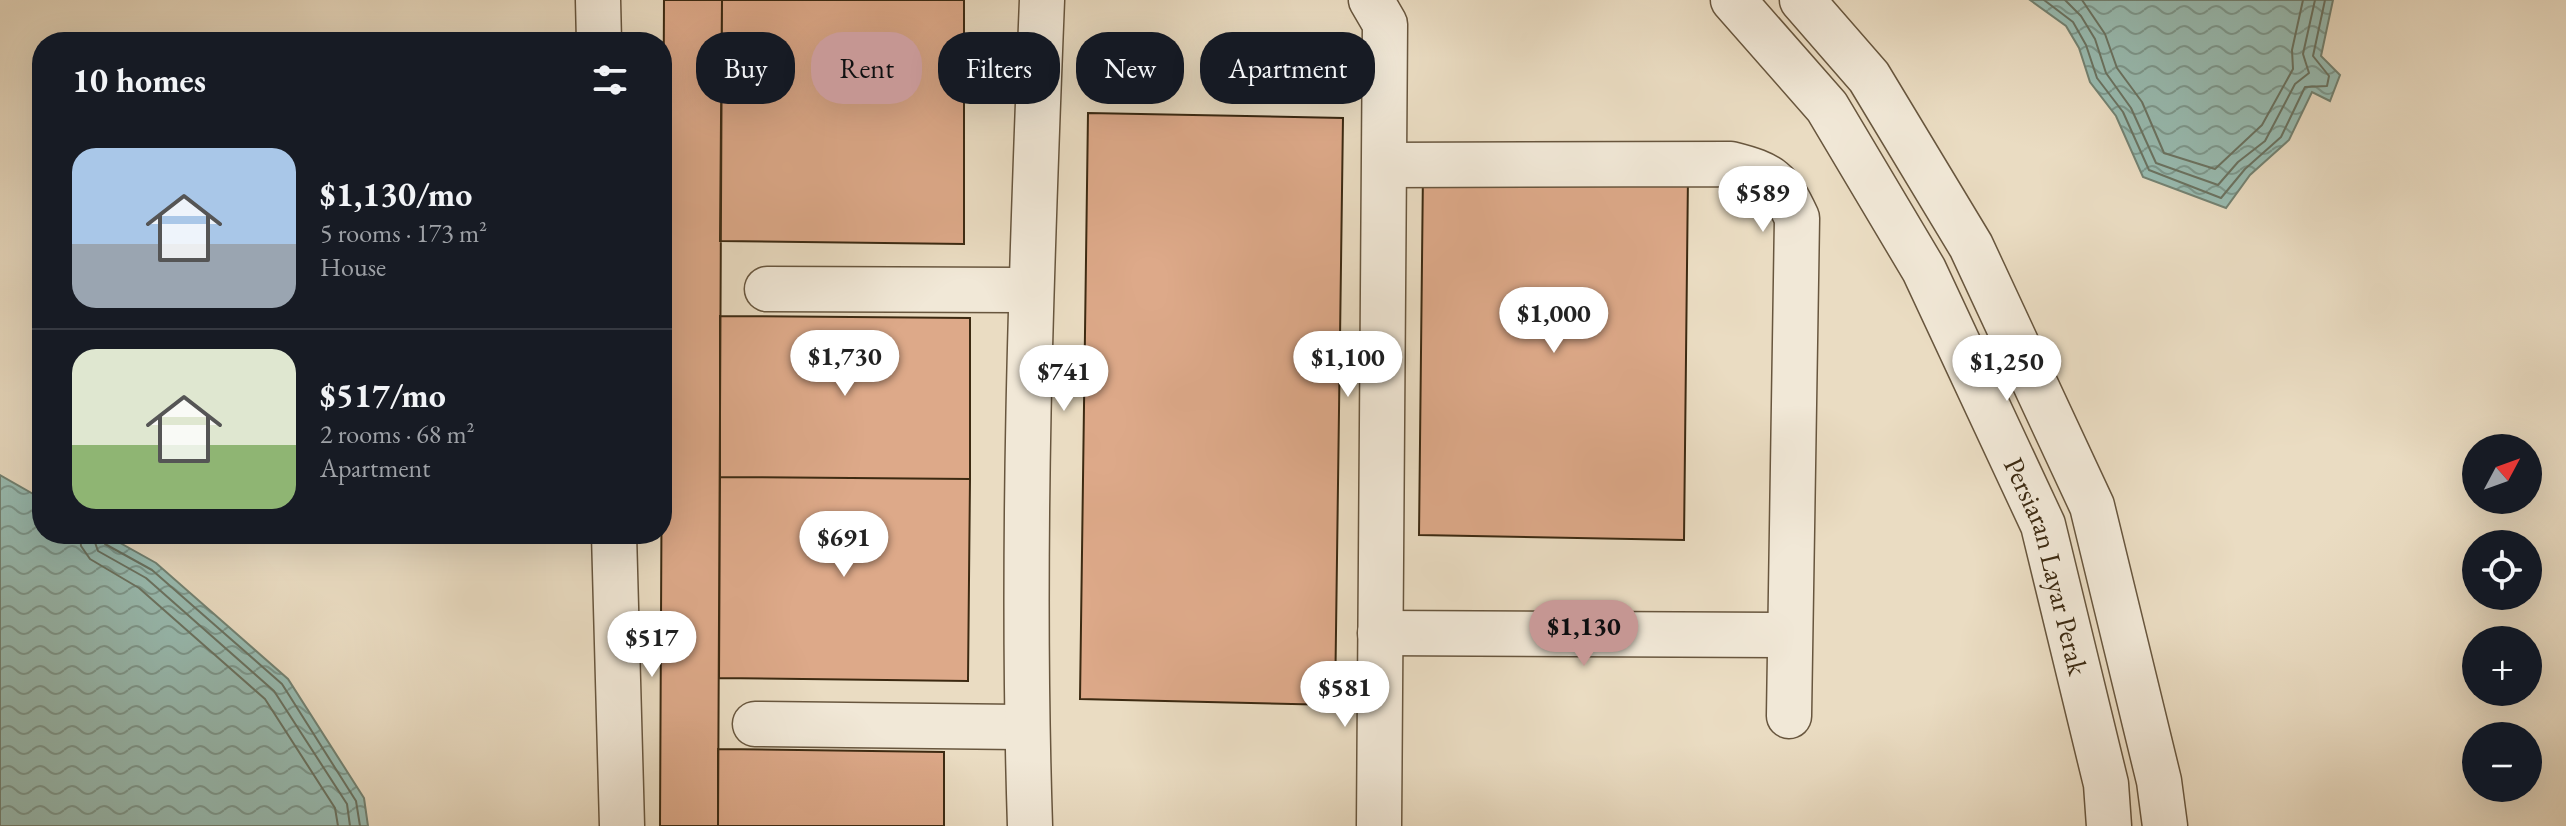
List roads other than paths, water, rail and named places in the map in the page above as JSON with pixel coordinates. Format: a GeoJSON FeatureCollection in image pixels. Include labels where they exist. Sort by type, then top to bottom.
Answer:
{"type":"FeatureCollection","features":[{"type":"Feature","properties":{"kind":"street"},"geometry":{"type":"LineString","coordinates":[[598,0],[599,32]]}},
{"type":"Feature","properties":{"kind":"street"},"geometry":{"type":"LineString","coordinates":[[1030,826],[1027,727],[1031,290],[1042,0]]}},
{"type":"Feature","properties":{"kind":"street"},"geometry":{"type":"LineString","coordinates":[[1371,0],[1385,24],[1379,826]]}},
{"type":"Feature","properties":{"kind":"street","name":"Persiaran Layar Perak"},"geometry":{"type":"LineString","coordinates":[[1733,0],[1827,107],[1924,270],[2043,525],[2106,784],[2109,826]]}},
{"type":"Feature","properties":{"kind":"street","name":"Persiaran Layar Perak"},"geometry":{"type":"LineString","coordinates":[[1802,0],[1869,77],[1971,246],[2092,506],[2159,781],[2165,826]]}},
{"type":"Feature","properties":{"kind":"street"},"geometry":{"type":"LineString","coordinates":[[1385,165],[1731,164],[1760,172],[1783,188],[1797,218],[1789,716]]}},
{"type":"Feature","properties":{"kind":"street"},"geometry":{"type":"LineString","coordinates":[[767,289],[1031,290]]}},
{"type":"Feature","properties":{"kind":"street"},"geometry":{"type":"LineString","coordinates":[[614,544],[622,826]]}},
{"type":"Feature","properties":{"kind":"street"},"geometry":{"type":"LineString","coordinates":[[1380,633],[1788,635]]}},
{"type":"Feature","properties":{"kind":"street"},"geometry":{"type":"LineString","coordinates":[[755,724],[1027,727]]}},
{"type":"Feature","properties":{"kind":"water"},"geometry":{"type":"Polygon","coordinates":[[[2030,0],[2333,0],[2321,56],[2340,75],[2330,101],[2312,92],[2289,140],[2250,175],[2226,208],[2143,177],[2116,116],[2090,82],[2079,48],[2066,26],[2030,0]]]}},
{"type":"Feature","properties":{"kind":"water"},"geometry":{"type":"Polygon","coordinates":[[[0,475],[32,493],[32,544],[122,544],[156,563],[288,679],[364,798],[368,826],[0,826],[0,475]]]}}]}
